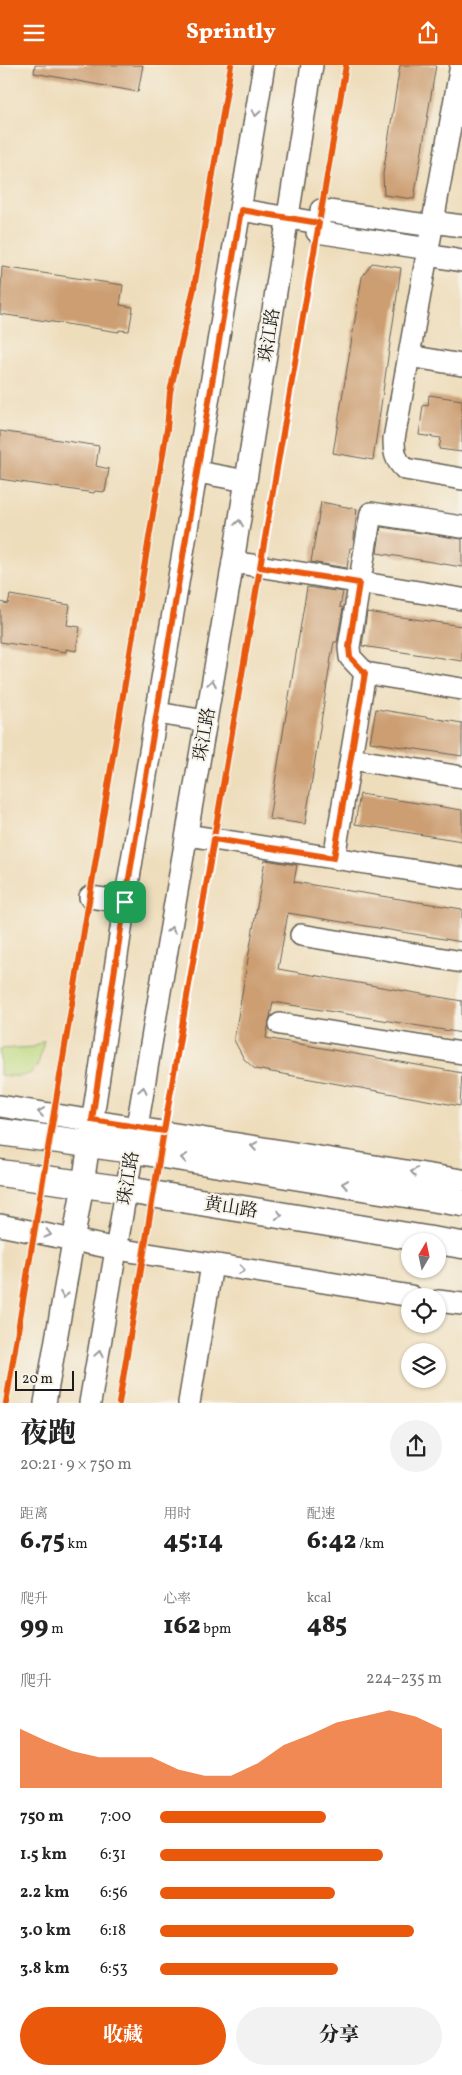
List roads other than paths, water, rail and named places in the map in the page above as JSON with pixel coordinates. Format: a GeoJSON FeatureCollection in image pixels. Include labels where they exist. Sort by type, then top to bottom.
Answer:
{"type":"FeatureCollection","features":[{"type":"Feature","properties":{"kind":"main road"},"geometry":{"type":"LineString","coordinates":[[0,1132],[91,1132],[135,1138],[462,1203]]}},
{"type":"Feature","properties":{"kind":"main road","name":"黄山路"},"geometry":{"type":"LineString","coordinates":[[0,1173],[127,1190],[462,1245]]}},
{"type":"Feature","properties":{"kind":"street"},"geometry":{"type":"LineString","coordinates":[[45,1403],[91,1132],[125,902],[198,472],[264,65]]}},
{"type":"Feature","properties":{"kind":"street","name":"珠江路"},"geometry":{"type":"LineString","coordinates":[[90,1403],[233,562],[312,65]]}},
{"type":"Feature","properties":{"kind":"street"},"geometry":{"type":"LineString","coordinates":[[460,78],[394,439],[394,451],[398,463],[405,469],[462,479]]}},
{"type":"Feature","properties":{"kind":"street"},"geometry":{"type":"LineString","coordinates":[[241,210],[319,222],[433,224],[462,227]]}},
{"type":"Feature","properties":{"kind":"street"},"geometry":{"type":"LineString","coordinates":[[319,222],[462,261]]}},
{"type":"Feature","properties":{"kind":"street"},"geometry":{"type":"LineString","coordinates":[[409,356],[462,365]]}},
{"type":"Feature","properties":{"kind":"street"},"geometry":{"type":"LineString","coordinates":[[198,472],[246,481]]}},
{"type":"Feature","properties":{"kind":"street"},"geometry":{"type":"LineString","coordinates":[[462,527],[370,513],[349,647],[350,657],[365,673],[462,689]]}},
{"type":"Feature","properties":{"kind":"street"},"geometry":{"type":"LineString","coordinates":[[233,562],[462,599]]}},
{"type":"Feature","properties":{"kind":"street"},"geometry":{"type":"LineString","coordinates":[[334,858],[365,673]]}},
{"type":"Feature","properties":{"kind":"street"},"geometry":{"type":"LineString","coordinates":[[157,713],[206,721]]}},
{"type":"Feature","properties":{"kind":"street"},"geometry":{"type":"LineString","coordinates":[[351,759],[462,777]]}},
{"type":"Feature","properties":{"kind":"street"},"geometry":{"type":"LineString","coordinates":[[187,835],[462,878]]}},
{"type":"Feature","properties":{"kind":"street"},"geometry":{"type":"LineString","coordinates":[[90,897],[125,902]]}},
{"type":"Feature","properties":{"kind":"street"},"geometry":{"type":"LineString","coordinates":[[301,935],[462,962]]}},
{"type":"Feature","properties":{"kind":"street"},"geometry":{"type":"LineString","coordinates":[[280,1024],[462,1053]]}},
{"type":"Feature","properties":{"kind":"street"},"geometry":{"type":"LineString","coordinates":[[0,1106],[91,1132]]}},
{"type":"Feature","properties":{"kind":"street"},"geometry":{"type":"LineString","coordinates":[[135,1138],[462,1180]]}},
{"type":"Feature","properties":{"kind":"street"},"geometry":{"type":"LineString","coordinates":[[0,1225],[117,1249],[401,1294]]}},
{"type":"Feature","properties":{"kind":"street"},"geometry":{"type":"LineString","coordinates":[[189,1403],[212,1265]]}},
{"type":"Feature","properties":{"kind":"street"},"geometry":{"type":"LineString","coordinates":[[446,1302],[462,1304]]}}]}
